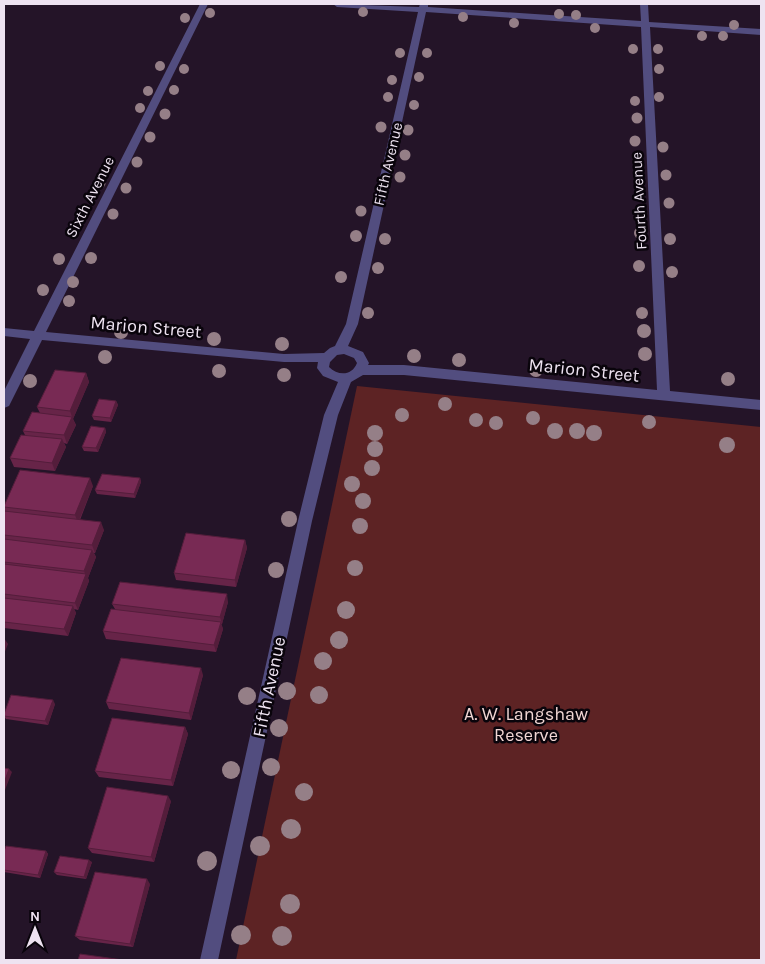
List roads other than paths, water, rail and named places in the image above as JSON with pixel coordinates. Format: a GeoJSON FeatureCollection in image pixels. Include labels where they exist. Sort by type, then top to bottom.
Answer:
{"type":"FeatureCollection","features":[{"type":"Feature","properties":{"kind":"street","name":"Sixth Avenue"},"geometry":{"type":"LineString","coordinates":[[4,403],[204,4]]}},
{"type":"Feature","properties":{"kind":"street"},"geometry":{"type":"LineString","coordinates":[[337,4],[424,7],[761,32]]}},
{"type":"Feature","properties":{"kind":"street","name":"Fourth Avenue"},"geometry":{"type":"LineString","coordinates":[[644,4],[664,396]]}},
{"type":"Feature","properties":{"kind":"street","name":"Fifth Avenue"},"geometry":{"type":"LineString","coordinates":[[340,350],[352,324],[424,7]]}},
{"type":"Feature","properties":{"kind":"street","name":"Fifth Avenue"},"geometry":{"type":"LineString","coordinates":[[352,324],[359,360]]}},
{"type":"Feature","properties":{"kind":"street","name":"Marion Street"},"geometry":{"type":"LineString","coordinates":[[4,332],[284,358],[326,367],[346,378]]}},
{"type":"Feature","properties":{"kind":"street","name":"Marion Street"},"geometry":{"type":"LineString","coordinates":[[340,350],[359,360],[404,370],[761,405]]}},
{"type":"Feature","properties":{"kind":"street"},"geometry":{"type":"LineString","coordinates":[[326,367],[340,350]]}},
{"type":"Feature","properties":{"kind":"street"},"geometry":{"type":"LineString","coordinates":[[346,378],[357,374],[359,360]]}},
{"type":"Feature","properties":{"kind":"street","name":"Fifth Avenue"},"geometry":{"type":"LineString","coordinates":[[326,367],[331,415]]}},
{"type":"Feature","properties":{"kind":"street","name":"Fifth Avenue"},"geometry":{"type":"LineString","coordinates":[[209,960],[305,521],[331,415],[346,378]]}},
{"type":"Feature","properties":{"kind":"park label","name":"A. W. Langshaw Reserve"},"geometry":{"type":"Point","coordinates":[526,724]}}]}
